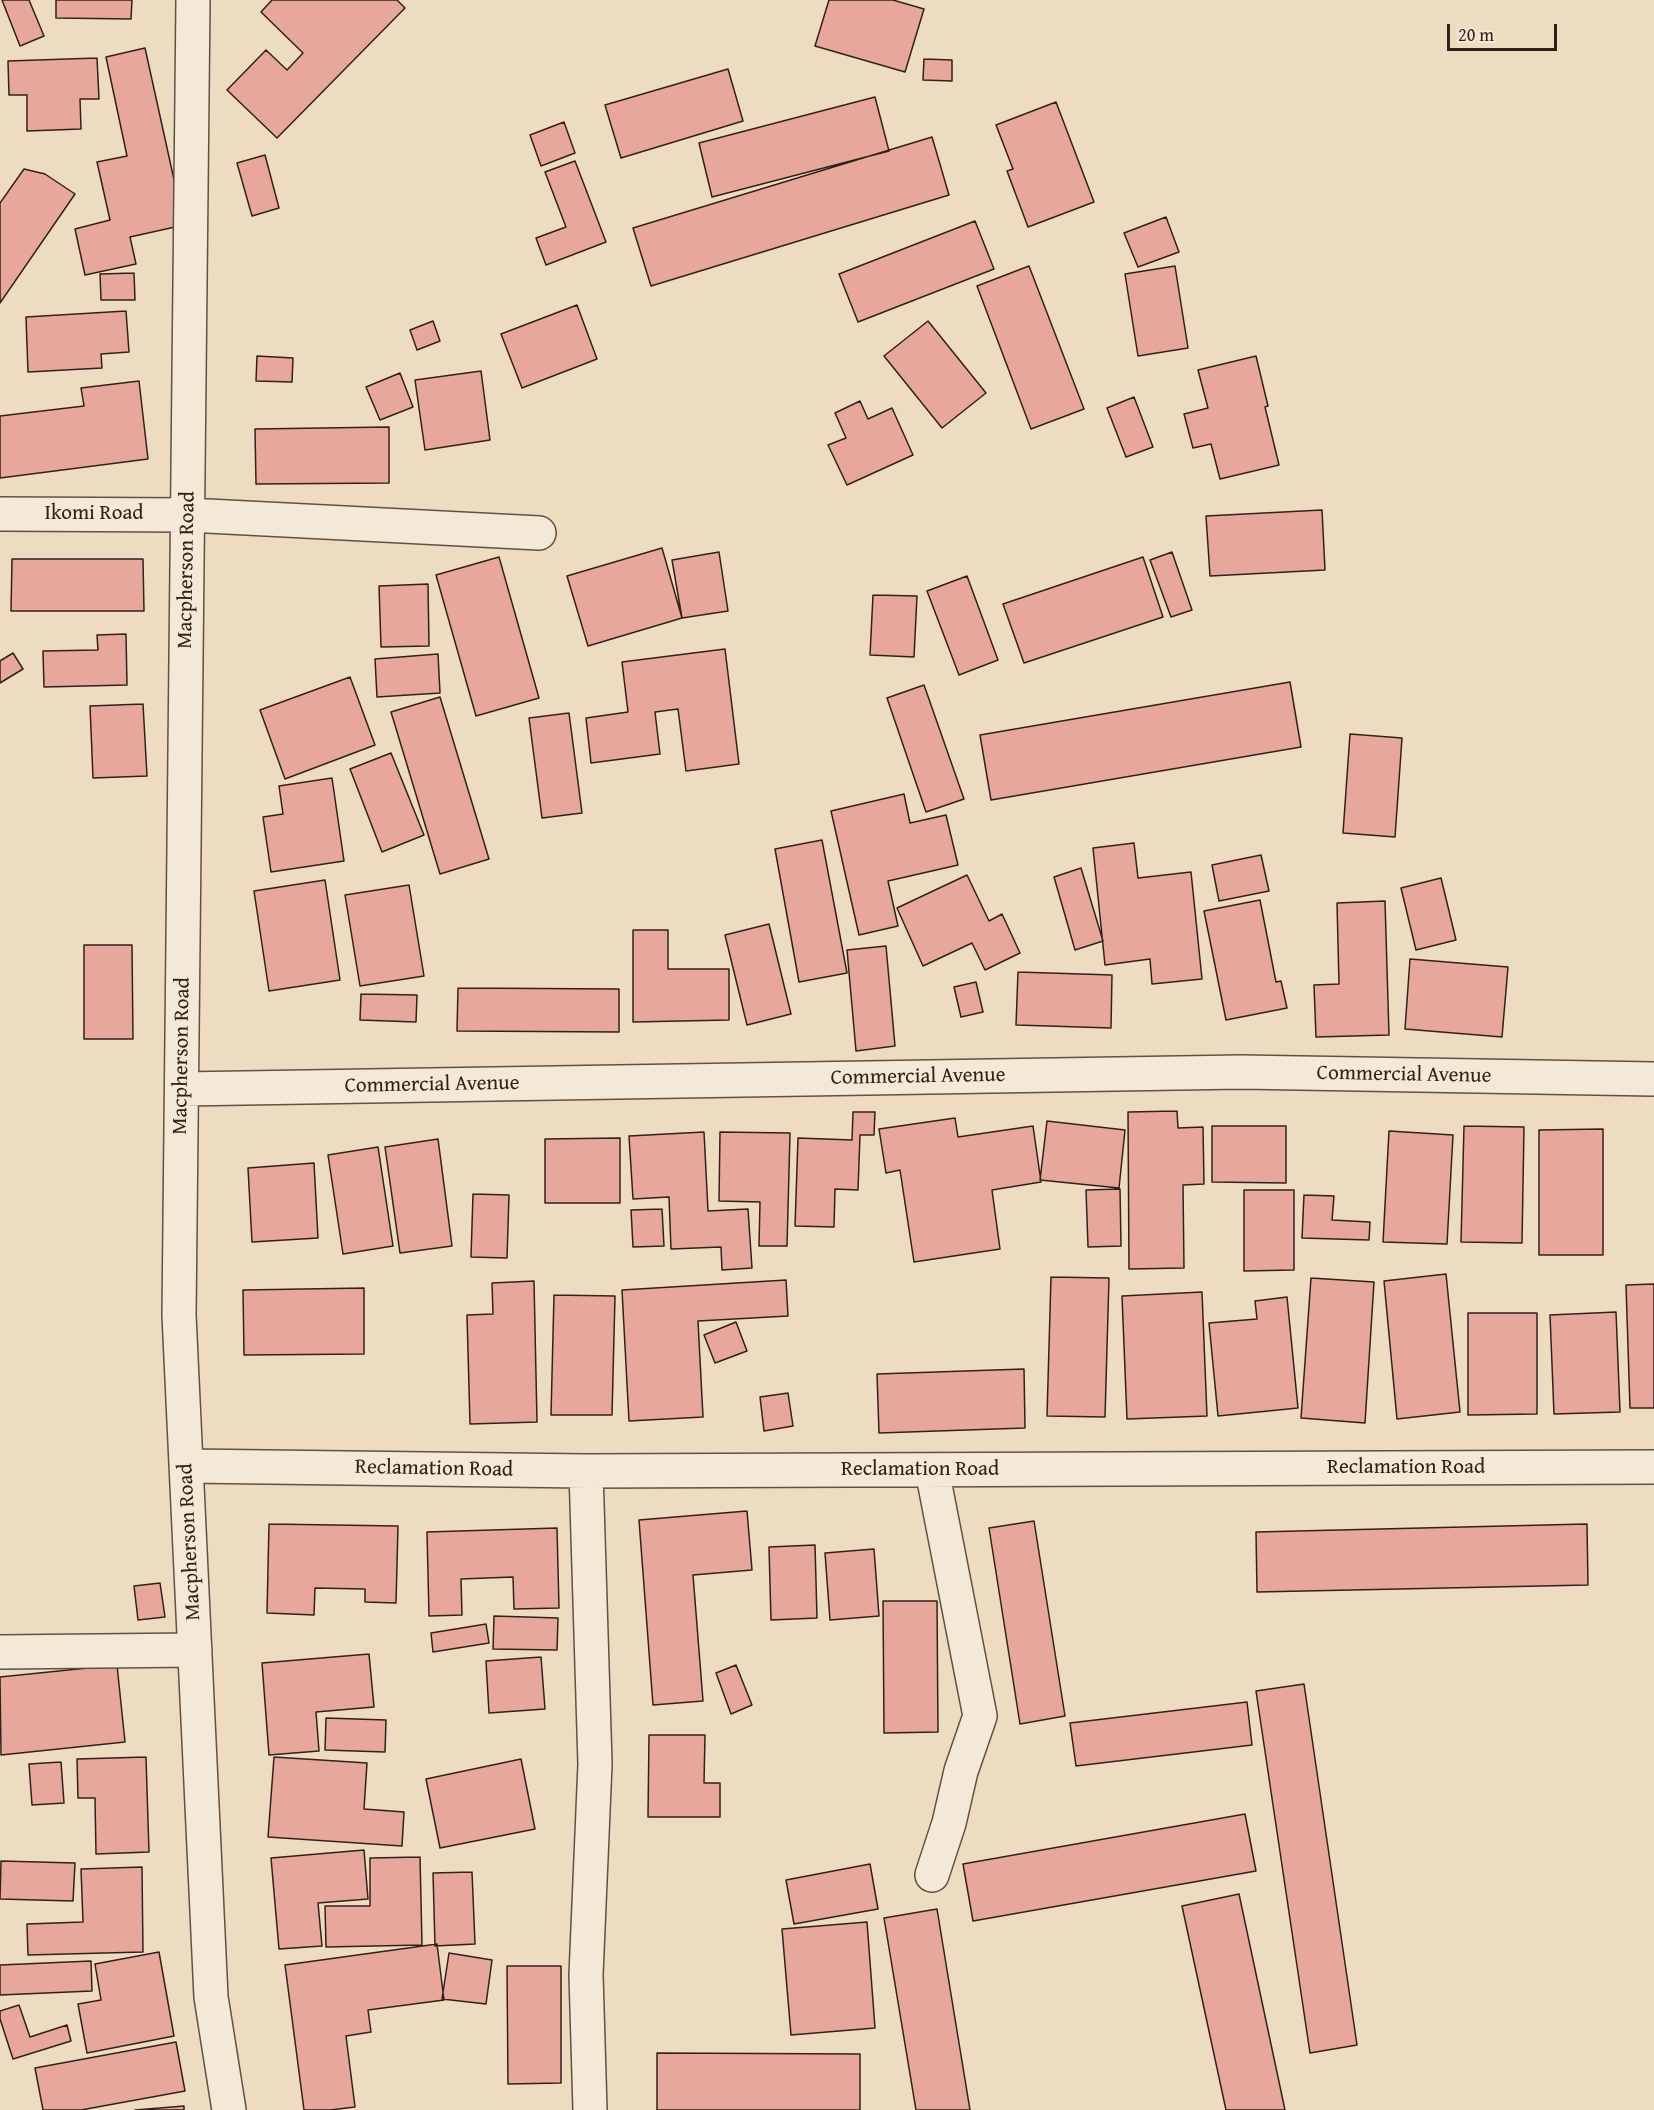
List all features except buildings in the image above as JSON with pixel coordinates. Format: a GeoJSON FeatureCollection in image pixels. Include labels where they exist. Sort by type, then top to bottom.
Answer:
{"type":"FeatureCollection","features":[{"type":"Feature","properties":{"kind":"street","name":"Macpherson Road"},"geometry":{"type":"LineString","coordinates":[[193,0],[179,1316],[211,1997],[229,2110]]}},
{"type":"Feature","properties":{"kind":"street","name":"Ikomi Road"},"geometry":{"type":"LineString","coordinates":[[0,514],[188,515],[539,532]]}},
{"type":"Feature","properties":{"kind":"street","name":"Commercial Avenue"},"geometry":{"type":"LineString","coordinates":[[182,1089],[1241,1072],[1654,1079]]}},
{"type":"Feature","properties":{"kind":"street","name":"Reclamation Road"},"geometry":{"type":"LineString","coordinates":[[187,1466],[586,1471],[1654,1467]]}},
{"type":"Feature","properties":{"kind":"street"},"geometry":{"type":"LineString","coordinates":[[932,1470],[980,1716],[961,1771],[949,1824],[932,1875]]}},
{"type":"Feature","properties":{"kind":"street"},"geometry":{"type":"LineString","coordinates":[[586,1471],[595,1764],[586,1975],[590,2110]]}},
{"type":"Feature","properties":{"kind":"street"},"geometry":{"type":"LineString","coordinates":[[0,1653],[195,1650]]}}]}
